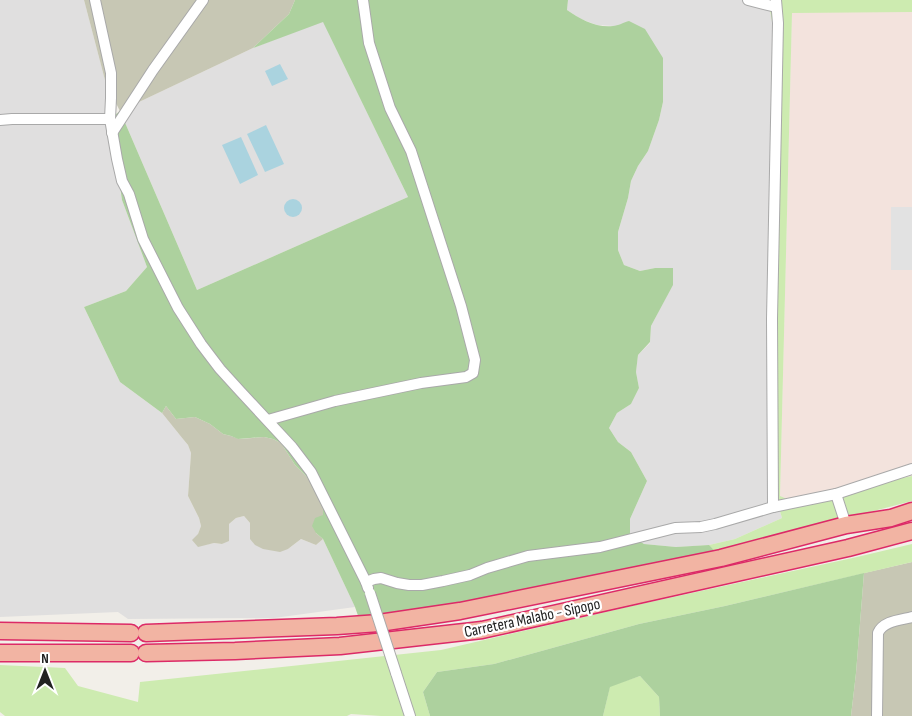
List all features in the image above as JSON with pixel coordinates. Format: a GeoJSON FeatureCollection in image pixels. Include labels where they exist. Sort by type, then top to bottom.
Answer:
{"type":"FeatureCollection","features":[{"type":"Feature","properties":{"kind":"highway","name":"Carretera Malabo - Sipopo"},"geometry":{"type":"LineString","coordinates":[[0,631],[139,633],[379,623],[460,611],[721,558],[846,525],[891,518],[912,511]]}},
{"type":"Feature","properties":{"kind":"highway","name":"Carretera Malabo - Sipopo"},"geometry":{"type":"LineString","coordinates":[[0,653],[138,653],[340,646],[482,630],[848,548],[912,531]]}},
{"type":"Feature","properties":{"kind":"street"},"geometry":{"type":"LineString","coordinates":[[95,0],[111,73],[110,119],[112,133],[122,181],[129,194],[143,238],[178,308],[201,344],[220,369],[292,447],[311,472],[366,582],[410,716]]}},
{"type":"Feature","properties":{"kind":"street"},"geometry":{"type":"LineString","coordinates":[[112,133],[153,70],[203,0]]}},
{"type":"Feature","properties":{"kind":"street"},"geometry":{"type":"LineString","coordinates":[[268,420],[335,401],[421,383],[466,378],[473,373],[475,360],[461,306],[412,151],[390,108],[369,43],[363,0]]}},
{"type":"Feature","properties":{"kind":"street"},"geometry":{"type":"LineString","coordinates":[[748,0],[776,3],[778,33],[772,319],[773,507]]}},
{"type":"Feature","properties":{"kind":"street"},"geometry":{"type":"LineString","coordinates":[[0,120],[110,119]]}},
{"type":"Feature","properties":{"kind":"street"},"geometry":{"type":"LineString","coordinates":[[366,582],[382,578],[409,585],[422,585],[443,581],[470,575],[528,556],[600,547],[675,528],[701,527],[715,524],[773,507],[836,494],[912,469]]}},
{"type":"Feature","properties":{"kind":"street"},"geometry":{"type":"LineString","coordinates":[[836,494],[846,525]]}},
{"type":"Feature","properties":{"kind":"street"},"geometry":{"type":"LineString","coordinates":[[877,716],[878,633],[880,627],[912,617]]}},
{"type":"Feature","properties":{"kind":"shaded area"},"geometry":{"type":"Polygon","coordinates":[[[0,0],[84,0],[106,84],[110,136],[122,200],[147,267],[126,291],[84,307],[120,382],[162,413],[188,445],[191,453],[188,496],[201,526],[198,534],[198,546],[214,543],[222,544],[229,540],[229,524],[236,518],[244,516],[250,523],[250,539],[288,549],[301,539],[316,545],[323,539],[355,607],[274,618],[128,619],[118,612],[0,617],[0,0]]]}},
{"type":"Feature","properties":{"kind":"shaded area"},"geometry":{"type":"Polygon","coordinates":[[[84,0],[295,0],[289,14],[253,48],[120,111],[106,84],[84,0]]]}},
{"type":"Feature","properties":{"kind":"shaded area"},"geometry":{"type":"Polygon","coordinates":[[[568,0],[768,0],[773,27],[770,477],[782,518],[735,539],[709,545],[676,547],[644,544],[630,535],[630,519],[647,481],[631,452],[618,442],[609,428],[617,413],[631,404],[639,388],[636,372],[638,355],[650,343],[651,326],[673,284],[672,268],[655,268],[640,271],[624,265],[618,250],[618,232],[631,181],[648,151],[663,102],[614,26],[597,25],[581,19],[567,10],[568,0]]]}},
{"type":"Feature","properties":{"kind":"shaded area"},"geometry":{"type":"Polygon","coordinates":[[[792,12],[912,12],[912,476],[792,501],[780,496],[792,12]]]}},
{"type":"Feature","properties":{"kind":"shaded area"},"geometry":{"type":"Polygon","coordinates":[[[323,21],[408,197],[197,290],[120,111],[253,48],[323,21]]]}},
{"type":"Feature","properties":{"kind":"shaded area"},"geometry":{"type":"Polygon","coordinates":[[[891,207],[912,207],[912,270],[891,270],[891,207]]]}},
{"type":"Feature","properties":{"kind":"shaded area"},"geometry":{"type":"Polygon","coordinates":[[[166,406],[176,419],[195,417],[210,424],[223,434],[239,439],[264,437],[281,443],[295,465],[307,477],[320,498],[323,516],[316,533],[323,539],[316,545],[301,539],[288,549],[280,552],[263,549],[255,545],[250,539],[250,523],[244,516],[236,518],[229,524],[229,541],[222,544],[214,543],[198,547],[192,540],[198,534],[201,526],[188,496],[191,453],[188,445],[162,413],[166,406]]]}},
{"type":"Feature","properties":{"kind":"shaded area"},"geometry":{"type":"Polygon","coordinates":[[[912,562],[912,716],[851,716],[864,573],[912,562]]]}},
{"type":"Feature","properties":{"kind":"green space"},"geometry":{"type":"Polygon","coordinates":[[[295,0],[568,0],[567,10],[588,22],[607,26],[629,21],[645,29],[663,58],[663,102],[648,151],[631,181],[618,232],[618,250],[624,265],[640,271],[655,268],[673,268],[673,285],[651,326],[650,342],[638,355],[636,372],[639,388],[631,404],[617,413],[609,428],[618,442],[631,452],[647,481],[630,519],[630,535],[644,544],[676,547],[709,545],[722,559],[521,604],[364,633],[355,607],[323,539],[312,526],[315,518],[323,515],[320,498],[307,477],[295,465],[281,443],[264,437],[238,439],[223,434],[210,424],[195,417],[176,419],[166,406],[162,413],[120,382],[84,307],[126,291],[147,267],[122,200],[110,119],[120,111],[197,290],[408,197],[323,22],[253,48],[289,14],[295,0]]]}},
{"type":"Feature","properties":{"kind":"green space"},"geometry":{"type":"Polygon","coordinates":[[[768,0],[912,0],[912,12],[792,13],[780,496],[792,501],[912,476],[912,501],[713,555],[709,545],[735,539],[782,518],[770,477],[769,363],[773,27],[768,0]]]}},
{"type":"Feature","properties":{"kind":"green space"},"geometry":{"type":"Polygon","coordinates":[[[912,544],[912,562],[639,624],[494,664],[437,672],[423,692],[430,716],[351,714],[347,716],[5,716],[0,712],[0,665],[65,668],[78,686],[138,702],[140,682],[441,650],[912,544]]]}},
{"type":"Feature","properties":{"kind":"green space"},"geometry":{"type":"Polygon","coordinates":[[[864,573],[851,716],[660,716],[659,697],[640,676],[610,687],[603,716],[430,716],[423,692],[437,672],[494,664],[639,624],[864,573]]]}},
{"type":"Feature","properties":{"kind":"green space"},"geometry":{"type":"Polygon","coordinates":[[[640,676],[659,697],[660,716],[603,716],[610,686],[640,676]]]}},
{"type":"Feature","properties":{"kind":"water"},"geometry":{"type":"Polygon","coordinates":[[[280,64],[288,79],[272,86],[265,71],[280,64]]]}},
{"type":"Feature","properties":{"kind":"water"},"geometry":{"type":"Polygon","coordinates":[[[266,125],[284,164],[265,172],[247,134],[266,125]]]}},
{"type":"Feature","properties":{"kind":"water"},"geometry":{"type":"Polygon","coordinates":[[[241,137],[258,175],[240,184],[222,145],[241,137]]]}},
{"type":"Feature","properties":{"kind":"water"},"geometry":{"type":"Polygon","coordinates":[[[293,199],[299,202],[302,208],[299,214],[293,217],[287,214],[284,208],[287,202],[293,199]]]}}]}
